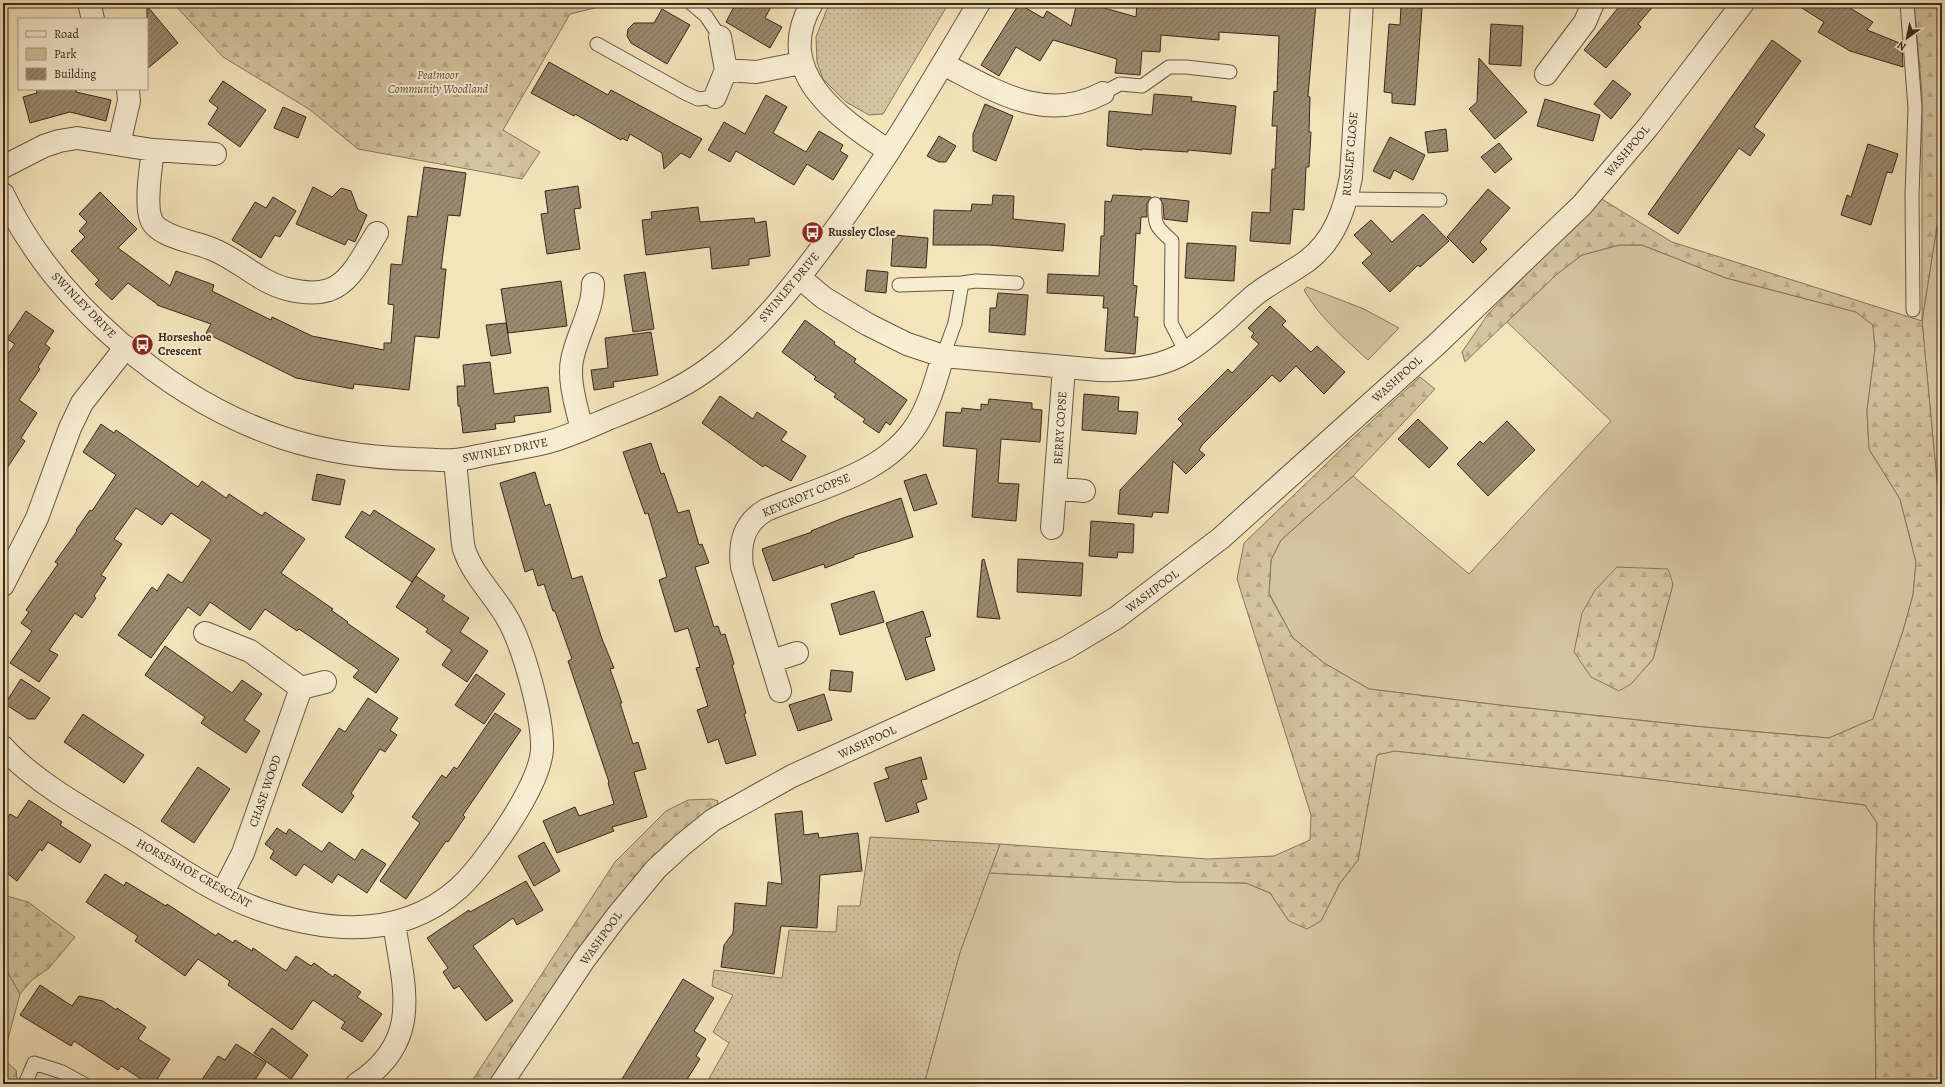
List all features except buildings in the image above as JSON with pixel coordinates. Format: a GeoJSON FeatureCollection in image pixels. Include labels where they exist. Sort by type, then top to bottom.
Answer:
{"type":"FeatureCollection","features":[{"type":"Feature","properties":{"kind":"street"},"geometry":{"type":"LineString","coordinates":[[89,3],[93,18]]}},
{"type":"Feature","properties":{"kind":"street"},"geometry":{"type":"LineString","coordinates":[[812,3],[801,33],[800,46],[801,62],[810,80],[825,101],[854,128],[889,151]]}},
{"type":"Feature","properties":{"kind":"street","name":"SWINLEY DRIVE"},"geometry":{"type":"LineString","coordinates":[[3,194],[16,222],[62,286],[126,347],[155,372],[185,391],[239,420],[283,438],[328,450],[396,459],[455,460],[545,443],[582,430],[668,395],[708,370],[736,346],[800,278],[842,220],[889,151],[980,3]]}},
{"type":"Feature","properties":{"kind":"street","name":"RUSSLEY CLOSE"},"geometry":{"type":"LineString","coordinates":[[800,278],[824,298],[867,324],[907,344],[943,356],[1124,371],[1153,366],[1172,360],[1203,340],[1266,286],[1317,252],[1338,223],[1347,198],[1350,177],[1362,3]]}},
{"type":"Feature","properties":{"kind":"street"},"geometry":{"type":"LineString","coordinates":[[1546,74],[1585,22],[1593,3]]}},
{"type":"Feature","properties":{"kind":"street","name":"WASHPOOL"},"geometry":{"type":"LineString","coordinates":[[501,1084],[584,960],[617,916],[656,869],[682,845],[714,820],[792,776],[982,689],[1066,648],[1116,618],[1221,538],[1437,344],[1582,205],[1653,121],[1744,3]]}},
{"type":"Feature","properties":{"kind":"street"},"geometry":{"type":"LineString","coordinates":[[715,96],[726,70],[720,37]]}},
{"type":"Feature","properties":{"kind":"street"},"geometry":{"type":"LineString","coordinates":[[726,70],[756,72],[801,62]]}},
{"type":"Feature","properties":{"kind":"street"},"geometry":{"type":"LineString","coordinates":[[943,64],[1004,95],[1042,106],[1067,106],[1080,104],[1103,93]]}},
{"type":"Feature","properties":{"kind":"street"},"geometry":{"type":"LineString","coordinates":[[119,144],[129,101],[128,90]]}},
{"type":"Feature","properties":{"kind":"street"},"geometry":{"type":"LineString","coordinates":[[3,167],[44,146],[67,139],[87,138],[153,150],[215,154]]}},
{"type":"Feature","properties":{"kind":"street"},"geometry":{"type":"LineString","coordinates":[[153,150],[149,207],[150,219],[155,225],[176,238],[222,254],[276,285],[286,289],[310,292],[328,290],[336,286],[348,277],[377,233]]}},
{"type":"Feature","properties":{"kind":"street"},"geometry":{"type":"LineString","coordinates":[[582,430],[571,374],[572,361],[592,301],[593,284]]}},
{"type":"Feature","properties":{"kind":"street"},"geometry":{"type":"LineString","coordinates":[[3,584],[37,518],[70,428],[82,404],[126,347]]}},
{"type":"Feature","properties":{"kind":"street","name":"KEYCROFT COPSE"},"geometry":{"type":"LineString","coordinates":[[780,691],[742,567],[740,549],[748,526],[766,510],[854,475],[892,452],[908,435],[930,398],[943,356]]}},
{"type":"Feature","properties":{"kind":"street","name":"BERRY COPSE"},"geometry":{"type":"LineString","coordinates":[[1052,528],[1064,367]]}},
{"type":"Feature","properties":{"kind":"street","name":"HORSESHOE CRESCENT"},"geometry":{"type":"LineString","coordinates":[[6,759],[110,825],[223,892],[256,908],[325,926],[357,928],[394,923],[418,915],[439,903],[458,889],[475,872],[497,842],[529,789],[542,752],[535,700],[515,635],[508,619],[474,570],[464,548],[455,460]]}},
{"type":"Feature","properties":{"kind":"street"},"geometry":{"type":"LineString","coordinates":[[1055,488],[1084,491]]}},
{"type":"Feature","properties":{"kind":"street"},"geometry":{"type":"LineString","coordinates":[[205,634],[250,651],[301,688],[325,682]]}},
{"type":"Feature","properties":{"kind":"street"},"geometry":{"type":"LineString","coordinates":[[772,661],[797,653]]}},
{"type":"Feature","properties":{"kind":"street","name":"CHASE WOOD"},"geometry":{"type":"LineString","coordinates":[[223,892],[244,853],[301,688]]}},
{"type":"Feature","properties":{"kind":"street"},"geometry":{"type":"LineString","coordinates":[[357,1084],[376,1070],[389,1055],[399,1037],[405,1018],[403,982],[394,923]]}},
{"type":"Feature","properties":{"kind":"lane"},"geometry":{"type":"LineString","coordinates":[[691,3],[706,16],[720,37]]}},
{"type":"Feature","properties":{"kind":"lane"},"geometry":{"type":"LineString","coordinates":[[1907,3],[1915,108],[1912,195],[1913,310]]}},
{"type":"Feature","properties":{"kind":"lane"},"geometry":{"type":"LineString","coordinates":[[597,44],[698,99],[715,96]]}},
{"type":"Feature","properties":{"kind":"lane"},"geometry":{"type":"LineString","coordinates":[[1103,93],[1120,84],[1142,86],[1169,67],[1186,67],[1230,72]]}},
{"type":"Feature","properties":{"kind":"lane"},"geometry":{"type":"LineString","coordinates":[[1347,198],[1440,200]]}},
{"type":"Feature","properties":{"kind":"lane"},"geometry":{"type":"LineString","coordinates":[[1156,204],[1154,219],[1157,227],[1172,241],[1171,323],[1186,352]]}},
{"type":"Feature","properties":{"kind":"lane"},"geometry":{"type":"LineString","coordinates":[[899,285],[962,283],[976,281],[1017,283]]}},
{"type":"Feature","properties":{"kind":"lane"},"geometry":{"type":"LineString","coordinates":[[943,356],[955,323],[962,283]]}},
{"type":"Feature","properties":{"kind":"lane"},"geometry":{"type":"LineString","coordinates":[[25,1084],[34,1063],[62,1072],[84,1084]]}},
{"type":"Feature","properties":{"kind":"green space","name":"Peatmoor Community Woodland"},"geometry":{"type":"Polygon","coordinates":[[[173,3],[616,3],[570,14],[503,130],[540,152],[522,179],[358,149],[309,109],[223,57],[173,3]]]}},
{"type":"Feature","properties":{"kind":"green space"},"geometry":{"type":"Polygon","coordinates":[[[831,3],[946,3],[947,6],[883,114],[869,115],[846,102],[823,79],[817,62],[816,37],[827,9],[831,3]]]}},
{"type":"Feature","properties":{"kind":"green space"},"geometry":{"type":"Polygon","coordinates":[[[1914,3],[1942,3],[1942,194],[1922,321],[1922,93],[1914,3]]]}},
{"type":"Feature","properties":{"kind":"green space"},"geometry":{"type":"Polygon","coordinates":[[[1942,194],[1942,535],[1922,321],[1942,194]]]}},
{"type":"Feature","properties":{"kind":"green space"},"geometry":{"type":"Polygon","coordinates":[[[1600,198],[1672,242],[1922,321],[1942,535],[1942,1084],[1876,1084],[1874,927],[1877,823],[1865,805],[1643,778],[1395,751],[1377,755],[1358,860],[1340,883],[1321,921],[1307,929],[1289,921],[1270,893],[1246,883],[1178,882],[989,873],[1000,844],[1208,859],[1274,856],[1310,840],[1311,815],[1237,579],[1244,543],[1349,442],[1420,377],[1435,389],[1353,476],[1281,540],[1271,560],[1269,594],[1293,638],[1324,663],[1369,689],[1499,705],[1703,727],[1829,738],[1873,719],[1903,631],[1913,595],[1916,562],[1900,499],[1869,449],[1867,410],[1875,349],[1873,325],[1856,312],[1726,278],[1642,245],[1619,245],[1582,255],[1557,274],[1465,362],[1462,352],[1488,314],[1600,198]]]}},
{"type":"Feature","properties":{"kind":"green space"},"geometry":{"type":"Polygon","coordinates":[[[1619,245],[1642,245],[1726,278],[1856,312],[1873,325],[1875,349],[1867,410],[1869,449],[1900,499],[1916,562],[1913,595],[1903,631],[1873,719],[1829,738],[1703,727],[1499,705],[1369,689],[1324,663],[1293,638],[1269,593],[1271,560],[1281,540],[1353,476],[1469,574],[1611,421],[1507,322],[1557,274],[1582,255],[1619,245]],[[1617,567],[1631,684],[1653,659],[1673,584],[1640,569],[1617,567]]]}},
{"type":"Feature","properties":{"kind":"green space"},"geometry":{"type":"Polygon","coordinates":[[[1307,287],[1364,309],[1399,328],[1368,360],[1333,327],[1317,309],[1304,290],[1307,287]]]}},
{"type":"Feature","properties":{"kind":"green space"},"geometry":{"type":"Polygon","coordinates":[[[1617,567],[1668,569],[1673,584],[1653,659],[1631,684],[1619,691],[1591,677],[1574,652],[1582,613],[1595,590],[1617,567]]]}},
{"type":"Feature","properties":{"kind":"green space"},"geometry":{"type":"Polygon","coordinates":[[[1395,751],[1643,778],[1865,805],[1877,823],[1874,927],[1876,1084],[924,1084],[960,952],[989,873],[1178,882],[1246,883],[1270,893],[1289,921],[1321,921],[1340,883],[1358,860],[1377,754],[1395,751]]]}},
{"type":"Feature","properties":{"kind":"green space"},"geometry":{"type":"Polygon","coordinates":[[[712,799],[718,801],[716,808],[529,1030],[490,1084],[470,1084],[615,862],[666,811],[688,800],[712,799]]]}},
{"type":"Feature","properties":{"kind":"green space"},"geometry":{"type":"Polygon","coordinates":[[[870,837],[1000,844],[960,952],[924,1084],[706,1084],[729,1043],[713,1032],[733,995],[712,986],[714,970],[782,978],[789,930],[836,932],[838,906],[860,906],[870,837]]]}},
{"type":"Feature","properties":{"kind":"green space"},"geometry":{"type":"Polygon","coordinates":[[[3,895],[28,902],[75,937],[49,968],[32,980],[20,994],[3,964],[3,895]]]}},
{"type":"Feature","properties":{"kind":"green space"},"geometry":{"type":"Polygon","coordinates":[[[3,964],[20,994],[3,1058],[3,964]]]}},
{"type":"Feature","properties":{"kind":"green space"},"geometry":{"type":"Polygon","coordinates":[[[3,1059],[16,1070],[17,1078],[13,1084],[3,1084],[3,1059]]]}},
{"type":"Feature","properties":{"kind":"place","name":"Russley Close"},"geometry":{"type":"Point","coordinates":[813,232]}},
{"type":"Feature","properties":{"kind":"place","name":"Horseshoe Crescent"},"geometry":{"type":"Point","coordinates":[142,344]}}]}
